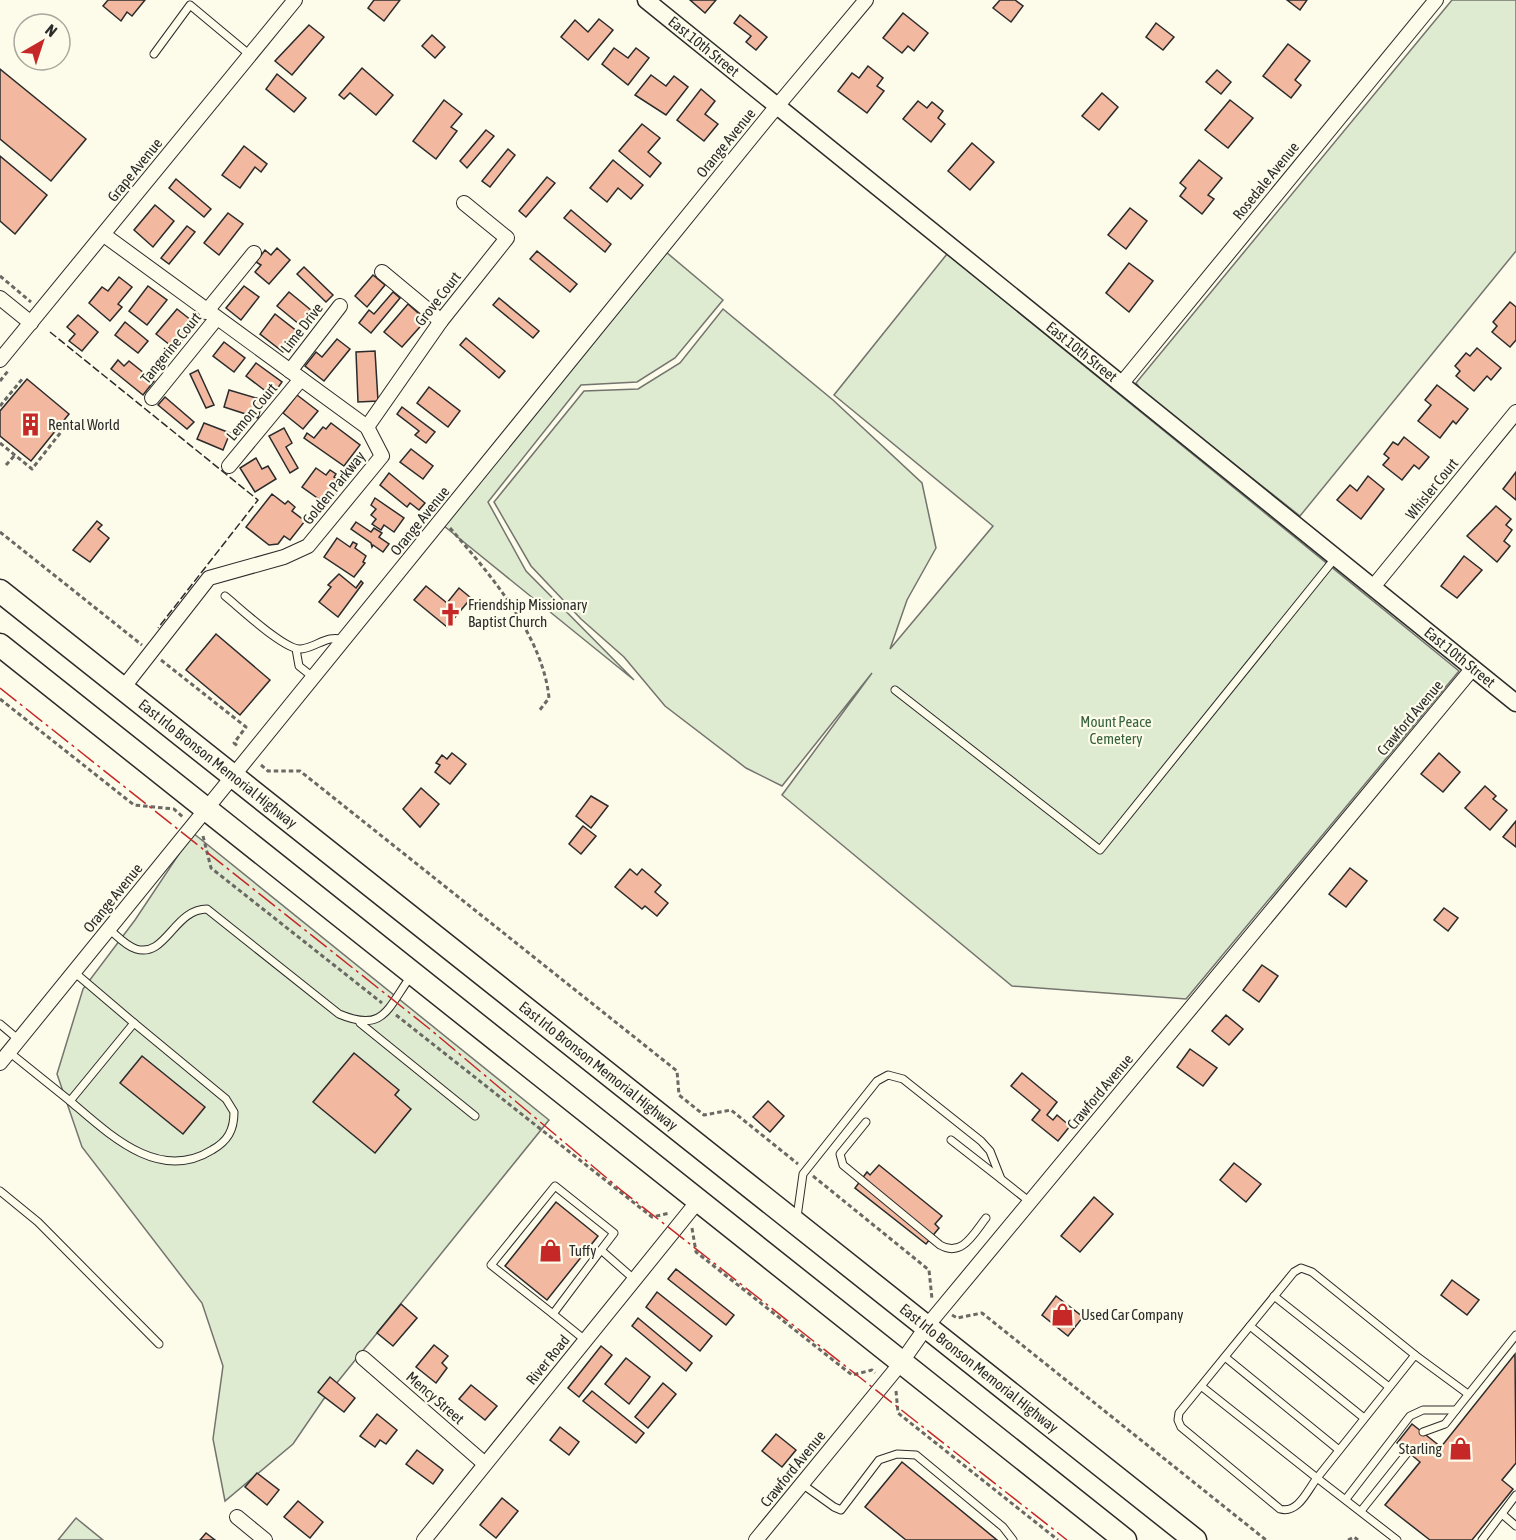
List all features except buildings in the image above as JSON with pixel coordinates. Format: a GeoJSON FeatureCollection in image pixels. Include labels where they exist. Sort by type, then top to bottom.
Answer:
{"type":"FeatureCollection","features":[{"type":"Feature","properties":{"kind":"highway","name":"East Irlo Bronson Memorial Highway"},"geometry":{"type":"LineString","coordinates":[[0,591],[1195,1540]]}},
{"type":"Feature","properties":{"kind":"highway"},"geometry":{"type":"LineString","coordinates":[[0,645],[199,818],[413,974],[1125,1540]]}},
{"type":"Feature","properties":{"kind":"street","name":"Grape Avenue"},"geometry":{"type":"LineString","coordinates":[[0,360],[295,0]]}},
{"type":"Feature","properties":{"kind":"street","name":"East 10th Street"},"geometry":{"type":"LineString","coordinates":[[646,0],[1516,703]]}},
{"type":"Feature","properties":{"kind":"street","name":"Orange Avenue"},"geometry":{"type":"LineString","coordinates":[[0,1063],[866,0]]}},
{"type":"Feature","properties":{"kind":"street","name":"Rosedale Avenue"},"geometry":{"type":"LineString","coordinates":[[1122,383],[1436,0]]}},
{"type":"Feature","properties":{"kind":"street","name":"Grove Court"},"geometry":{"type":"LineString","coordinates":[[367,427],[441,321],[507,238],[464,203]]}},
{"type":"Feature","properties":{"kind":"street","name":"Golden Parkway"},"geometry":{"type":"LineString","coordinates":[[104,235],[211,316],[367,427],[382,456],[308,546],[285,557],[209,578],[123,688]]}},
{"type":"Feature","properties":{"kind":"street","name":"Tangerine Court"},"geometry":{"type":"LineString","coordinates":[[152,398],[254,253]]}},
{"type":"Feature","properties":{"kind":"street"},"geometry":{"type":"LineString","coordinates":[[382,272],[441,321]]}},
{"type":"Feature","properties":{"kind":"street"},"geometry":{"type":"LineString","coordinates":[[0,298],[31,323]]}},
{"type":"Feature","properties":{"kind":"street","name":"Lime Drive"},"geometry":{"type":"LineString","coordinates":[[290,371],[340,306]]}},
{"type":"Feature","properties":{"kind":"street","name":"Lemon Court"},"geometry":{"type":"LineString","coordinates":[[229,466],[302,380]]}},
{"type":"Feature","properties":{"kind":"street","name":"Whisler Court"},"geometry":{"type":"LineString","coordinates":[[1373,587],[1516,412]]}},
{"type":"Feature","properties":{"kind":"street","name":"Crawford Avenue"},"geometry":{"type":"LineString","coordinates":[[756,1540],[886,1381],[927,1326],[1473,668]]}},
{"type":"Feature","properties":{"kind":"street","name":"River Road"},"geometry":{"type":"LineString","coordinates":[[424,1540],[698,1201]]}},
{"type":"Feature","properties":{"kind":"street","name":"Mency Street"},"geometry":{"type":"LineString","coordinates":[[363,1358],[485,1464]]}},
{"type":"Feature","properties":{"kind":"street"},"geometry":{"type":"LineString","coordinates":[[237,1517],[265,1540]]}},
{"type":"Feature","properties":{"kind":"lane"},"geometry":{"type":"LineString","coordinates":[[154,54],[190,5],[250,55]]}},
{"type":"Feature","properties":{"kind":"lane"},"geometry":{"type":"LineString","coordinates":[[895,690],[1100,850],[1336,557]]}},
{"type":"Feature","properties":{"kind":"lane"},"geometry":{"type":"LineString","coordinates":[[225,596],[283,643],[296,649],[303,649],[329,638],[345,640]]}},
{"type":"Feature","properties":{"kind":"lane"},"geometry":{"type":"LineString","coordinates":[[296,649],[299,666],[314,678]]}},
{"type":"Feature","properties":{"kind":"lane"},"geometry":{"type":"LineString","coordinates":[[109,929],[134,949],[150,950],[159,945],[184,915],[195,909],[207,909],[339,1014],[360,1023],[475,1116]]}},
{"type":"Feature","properties":{"kind":"lane"},"geometry":{"type":"LineString","coordinates":[[9,1052],[128,1146],[166,1163],[191,1161],[207,1154],[229,1137],[234,1112],[226,1099],[74,972]]}},
{"type":"Feature","properties":{"kind":"lane"},"geometry":{"type":"LineString","coordinates":[[360,1023],[376,1020],[388,1008],[413,974]]}},
{"type":"Feature","properties":{"kind":"lane"},"geometry":{"type":"LineString","coordinates":[[70,1101],[134,1023]]}},
{"type":"Feature","properties":{"kind":"lane"},"geometry":{"type":"LineString","coordinates":[[0,1024],[19,1040]]}},
{"type":"Feature","properties":{"kind":"lane"},"geometry":{"type":"LineString","coordinates":[[796,1223],[801,1181],[806,1170],[871,1089],[888,1075],[903,1079],[981,1141],[990,1151],[1001,1179]]}},
{"type":"Feature","properties":{"kind":"lane"},"geometry":{"type":"LineString","coordinates":[[866,1122],[840,1154],[843,1165],[940,1245],[951,1250],[957,1249],[968,1240],[986,1218]]}},
{"type":"Feature","properties":{"kind":"lane"},"geometry":{"type":"LineString","coordinates":[[951,1140],[1030,1202]]}},
{"type":"Feature","properties":{"kind":"lane"},"geometry":{"type":"LineString","coordinates":[[553,1314],[614,1233],[555,1186],[491,1265],[585,1340]]}},
{"type":"Feature","properties":{"kind":"lane"},"geometry":{"type":"LineString","coordinates":[[0,1191],[38,1222],[159,1344]]}},
{"type":"Feature","properties":{"kind":"lane"},"geometry":{"type":"LineString","coordinates":[[601,1250],[635,1280]]}},
{"type":"Feature","properties":{"kind":"lane"},"geometry":{"type":"LineString","coordinates":[[1415,1354],[1293,1509],[1280,1509],[1181,1426],[1178,1420],[1179,1413],[1294,1272],[1301,1268],[1312,1272],[1468,1395]]}},
{"type":"Feature","properties":{"kind":"lane"},"geometry":{"type":"LineString","coordinates":[[1274,1296],[1389,1387]]}},
{"type":"Feature","properties":{"kind":"lane"},"geometry":{"type":"LineString","coordinates":[[1250,1326],[1364,1418]]}},
{"type":"Feature","properties":{"kind":"lane"},"geometry":{"type":"LineString","coordinates":[[1423,1432],[1445,1424],[1516,1335]]}},
{"type":"Feature","properties":{"kind":"lane"},"geometry":{"type":"LineString","coordinates":[[1509,1343],[1516,1349]]}},
{"type":"Feature","properties":{"kind":"lane"},"geometry":{"type":"LineString","coordinates":[[1225,1357],[1339,1450]]}},
{"type":"Feature","properties":{"kind":"lane"},"geometry":{"type":"LineString","coordinates":[[1201,1386],[1397,1540]]}},
{"type":"Feature","properties":{"kind":"lane"},"geometry":{"type":"LineString","coordinates":[[1346,1499],[1410,1416],[1423,1410],[1456,1410]]}},
{"type":"Feature","properties":{"kind":"lane"},"geometry":{"type":"LineString","coordinates":[[1361,1511],[1408,1452]]}},
{"type":"Feature","properties":{"kind":"lane"},"geometry":{"type":"LineString","coordinates":[[802,1484],[841,1510],[879,1460],[897,1454],[916,1455],[1003,1527],[1013,1540]]}},
{"type":"Feature","properties":{"kind":"lane"},"geometry":{"type":"LineString","coordinates":[[1482,1540],[1516,1497]]}},
{"type":"Feature","properties":{"kind":"lane"},"geometry":{"type":"LineString","coordinates":[[1502,1514],[1516,1526]]}},
{"type":"Feature","properties":{"kind":"path"},"geometry":{"type":"LineString","coordinates":[[0,406],[23,378]]}},
{"type":"Feature","properties":{"kind":"path"},"geometry":{"type":"LineString","coordinates":[[0,443],[33,469],[61,432]]}},
{"type":"Feature","properties":{"kind":"path"},"geometry":{"type":"LineString","coordinates":[[6,465],[15,455]]}},
{"type":"Feature","properties":{"kind":"path"},"geometry":{"type":"LineString","coordinates":[[443,520],[511,605],[534,648],[547,676],[549,698],[538,711]]}},
{"type":"Feature","properties":{"kind":"path"},"geometry":{"type":"LineString","coordinates":[[0,532],[246,728],[234,743],[268,771],[300,771],[676,1071],[679,1095],[704,1115],[731,1110],[929,1270],[931,1298],[942,1308],[957,1318],[982,1313],[1266,1540]]}},
{"type":"Feature","properties":{"kind":"path"},"geometry":{"type":"LineString","coordinates":[[0,699],[134,806],[174,809],[199,818],[211,868],[652,1217],[672,1212],[693,1229],[696,1252],[852,1375],[872,1370],[886,1381],[896,1390],[898,1413],[1058,1540]]}},
{"type":"Feature","properties":{"kind":"path"},"geometry":{"type":"LineString","coordinates":[[1348,1540],[1354,1538],[1358,1540]]}},
{"type":"Feature","properties":{"kind":"green space"},"geometry":{"type":"Polygon","coordinates":[[[1452,0],[1516,0],[1516,251],[1300,516],[1142,391],[1136,383],[1452,0]]]}},
{"type":"Feature","properties":{"kind":"green space"},"geometry":{"type":"Polygon","coordinates":[[[666,252],[723,300],[675,358],[637,382],[581,385],[488,502],[526,571],[634,680],[444,526],[666,252]]]}},
{"type":"Feature","properties":{"kind":"green space","name":"Mount Peace Cemetery"},"geometry":{"type":"Polygon","coordinates":[[[947,254],[1459,671],[1186,999],[1012,986],[782,795],[872,673],[782,786],[746,768],[665,706],[624,657],[581,619],[531,566],[494,502],[584,391],[638,389],[680,363],[723,309],[833,400],[922,483],[936,548],[907,600],[890,649],[993,526],[834,395],[947,254]]]}},
{"type":"Feature","properties":{"kind":"green space"},"geometry":{"type":"Polygon","coordinates":[[[193,833],[549,1120],[323,1400],[293,1444],[225,1501],[213,1439],[223,1366],[202,1303],[82,1147],[57,1074],[83,989],[135,920],[193,833]]]}},
{"type":"Feature","properties":{"kind":"green space"},"geometry":{"type":"Polygon","coordinates":[[[76,1518],[103,1540],[58,1540],[76,1518]]]}},
{"type":"Feature","properties":{"kind":"fence"},"geometry":{"type":"LineString","coordinates":[[50,332],[258,500],[158,628]]}},
{"type":"Feature","properties":{"kind":"power"},"geometry":{"type":"LineString","coordinates":[[0,688],[431,1030],[621,1190],[1067,1540]]}},
{"type":"Feature","properties":{"kind":"place","name":"Rental World"},"geometry":{"type":"Point","coordinates":[30,425]}},
{"type":"Feature","properties":{"kind":"place","name":"Friendship Missionary Baptist Church"},"geometry":{"type":"Point","coordinates":[450,614]}},
{"type":"Feature","properties":{"kind":"place","name":"Tuffy"},"geometry":{"type":"Point","coordinates":[551,1251]}},
{"type":"Feature","properties":{"kind":"place","name":"Used Car Company"},"geometry":{"type":"Point","coordinates":[1063,1315]}},
{"type":"Feature","properties":{"kind":"place","name":"Starling"},"geometry":{"type":"Point","coordinates":[1460,1449]}}]}
